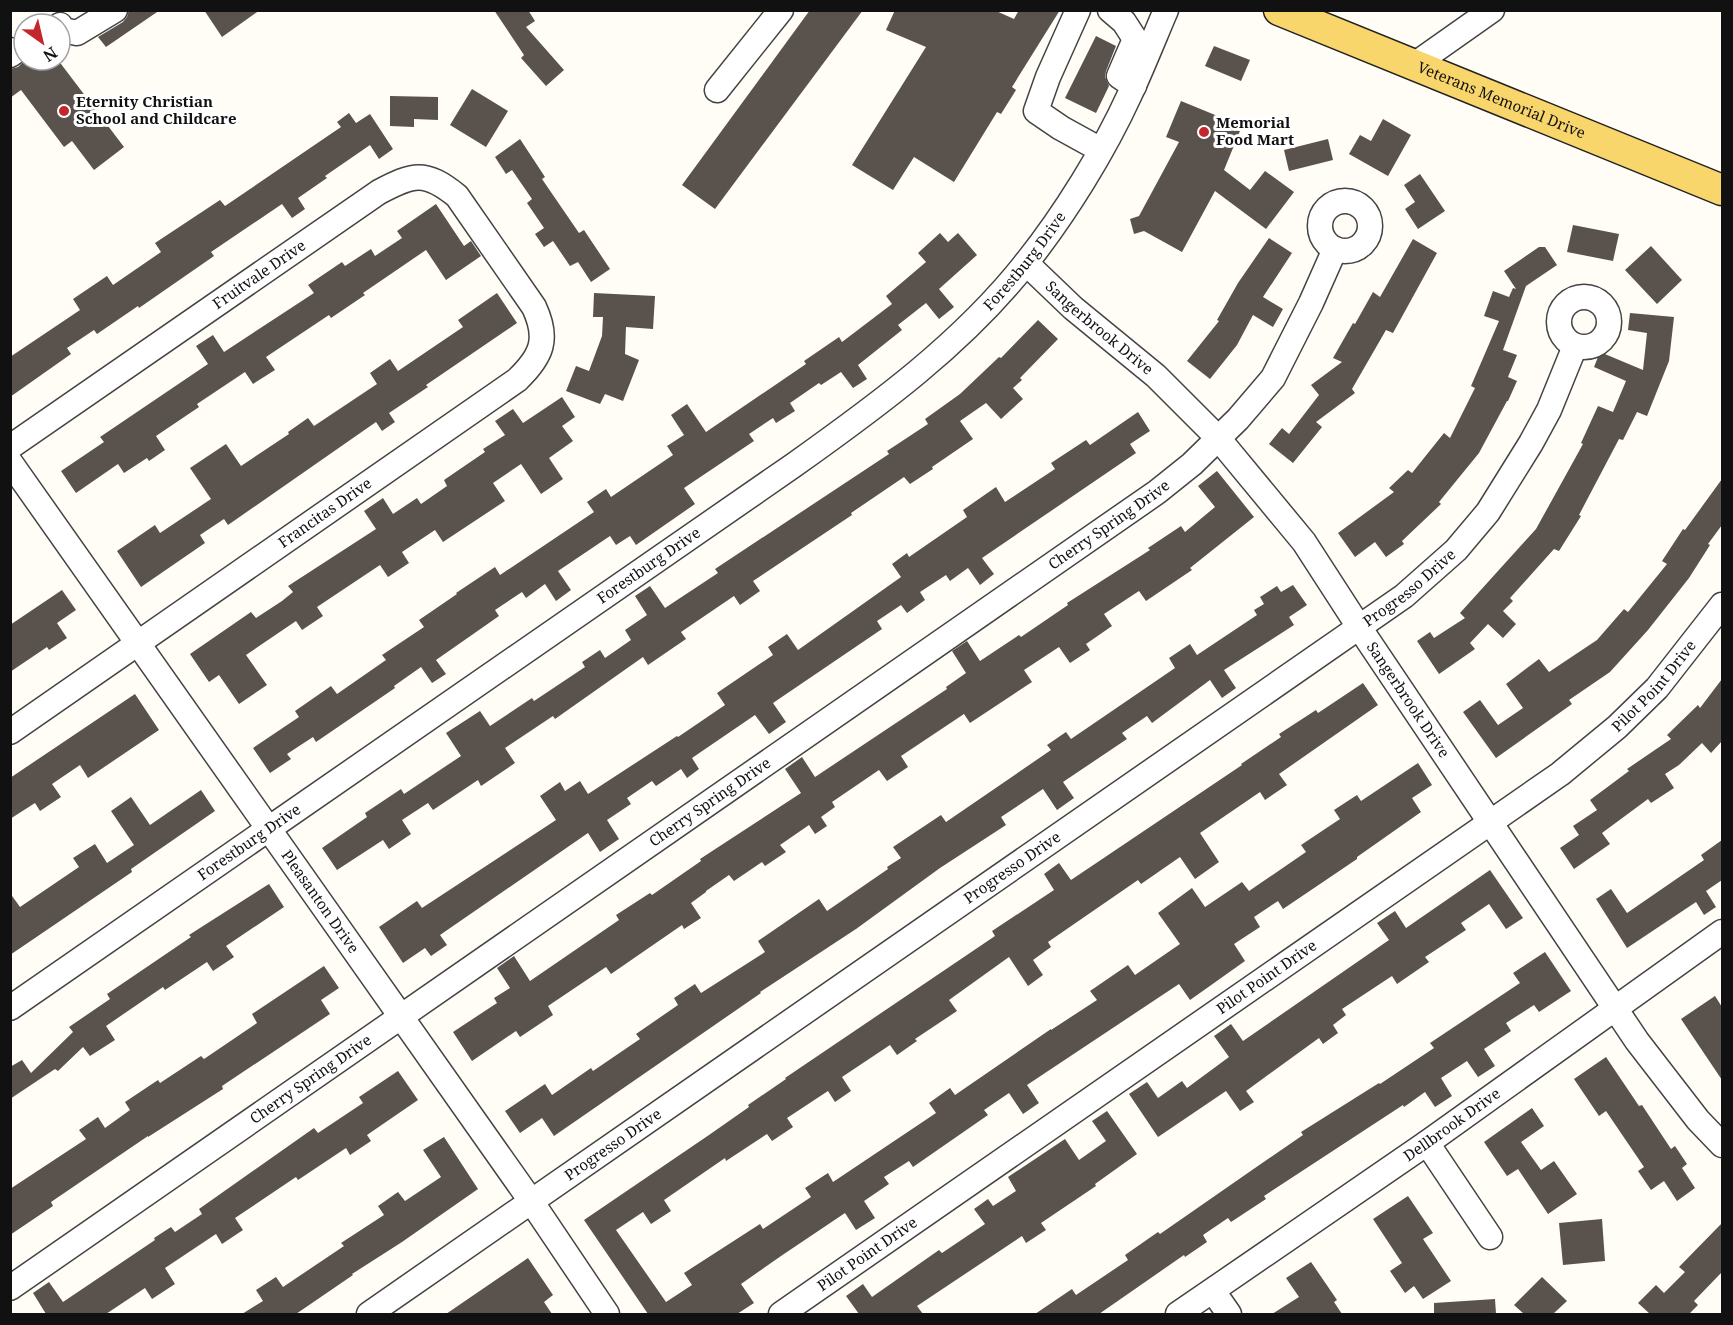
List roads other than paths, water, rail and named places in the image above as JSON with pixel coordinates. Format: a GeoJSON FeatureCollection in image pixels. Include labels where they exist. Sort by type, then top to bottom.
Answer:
{"type":"FeatureCollection","features":[{"type":"Feature","properties":{"kind":"main road","name":"Veterans Memorial Drive"},"geometry":{"type":"LineString","coordinates":[[1279,10],[1722,190]]}},
{"type":"Feature","properties":{"kind":"street"},"geometry":{"type":"LineString","coordinates":[[72,32],[76,33],[115,10]]}},
{"type":"Feature","properties":{"kind":"street"},"geometry":{"type":"LineString","coordinates":[[717,90],[781,10]]}},
{"type":"Feature","properties":{"kind":"street"},"geometry":{"type":"LineString","coordinates":[[1078,10],[1048,77],[1036,111],[1101,150]]}},
{"type":"Feature","properties":{"kind":"street"},"geometry":{"type":"LineString","coordinates":[[1110,10],[1124,22],[1135,39],[1119,76],[1134,86]]}},
{"type":"Feature","properties":{"kind":"street","name":"Forestburg Drive"},"geometry":{"type":"LineString","coordinates":[[10,1008],[859,418],[939,353],[990,304],[1026,263],[1066,205],[1101,150],[1134,86],[1166,10]]}},
{"type":"Feature","properties":{"kind":"street"},"geometry":{"type":"LineString","coordinates":[[1414,65],[1492,10]]}},
{"type":"Feature","properties":{"kind":"street"},"geometry":{"type":"LineString","coordinates":[[10,50],[13,54],[10,55]]}},
{"type":"Feature","properties":{"kind":"street","name":"Fruitvale Drive"},"geometry":{"type":"LineString","coordinates":[[10,447],[379,192],[402,180],[423,177],[440,182],[461,201],[497,252]]}},
{"type":"Feature","properties":{"kind":"street","name":"Cherry Spring Drive"},"geometry":{"type":"LineString","coordinates":[[10,1288],[1157,492],[1192,464],[1238,419],[1273,378],[1335,249]]}},
{"type":"Feature","properties":{"kind":"street","name":"Francitas Drive"},"geometry":{"type":"LineString","coordinates":[[10,732],[507,386],[530,367],[539,352],[543,336],[540,321],[534,307],[497,252]]}},
{"type":"Feature","properties":{"kind":"street","name":"Sangerbrook Drive"},"geometry":{"type":"LineString","coordinates":[[1026,263],[1073,308],[1156,376],[1218,438],[1304,542],[1637,1041],[1698,1120],[1722,1145]]}},
{"type":"Feature","properties":{"kind":"street","name":"Progresso Drive"},"geometry":{"type":"LineString","coordinates":[[369,1314],[1404,596],[1456,550],[1488,512],[1549,410],[1575,346]]}},
{"type":"Feature","properties":{"kind":"street","name":"Pleasanton Drive"},"geometry":{"type":"LineString","coordinates":[[10,462],[531,1201],[607,1314]]}},
{"type":"Feature","properties":{"kind":"street","name":"Pilot Point Drive"},"geometry":{"type":"LineString","coordinates":[[781,1314],[1560,774],[1617,728],[1671,672],[1722,605]]}},
{"type":"Feature","properties":{"kind":"street","name":"Dellbrook Drive"},"geometry":{"type":"LineString","coordinates":[[1178,1314],[1427,1143],[1722,932]]}},
{"type":"Feature","properties":{"kind":"street"},"geometry":{"type":"LineString","coordinates":[[1427,1143],[1490,1237]]}},
{"type":"Feature","properties":{"kind":"street"},"geometry":{"type":"LineString","coordinates":[[1213,1291],[1229,1314]]}},
{"type":"Feature","properties":{"kind":"place","name":"Eternity Christian School and Childcare"},"geometry":{"type":"Point","coordinates":[64,111]}},
{"type":"Feature","properties":{"kind":"place","name":"Memorial Food Mart"},"geometry":{"type":"Point","coordinates":[1204,132]}}]}
